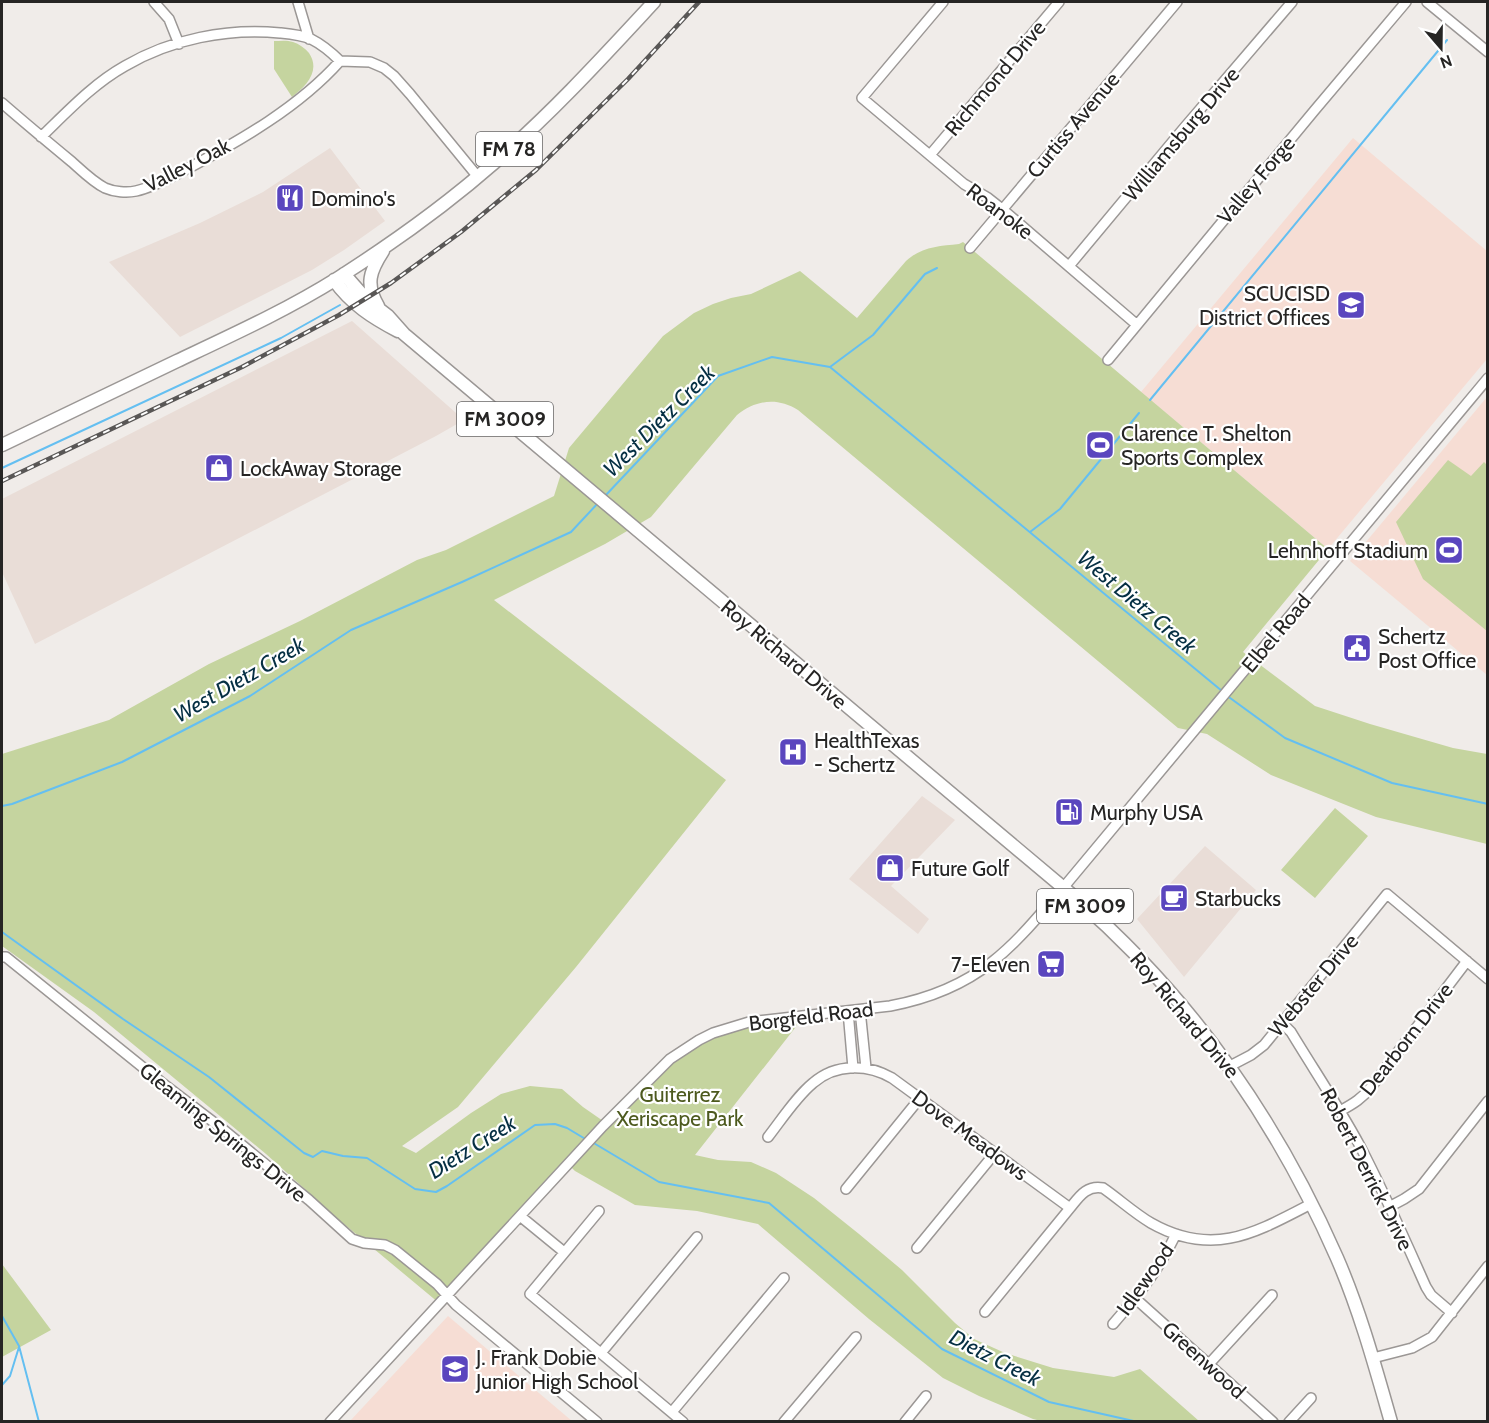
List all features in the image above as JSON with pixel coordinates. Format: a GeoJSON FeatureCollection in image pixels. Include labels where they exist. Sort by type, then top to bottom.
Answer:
{"type":"FeatureCollection","features":[{"type":"Feature","properties":{"kind":"main road","name":"FM 78"},"geometry":{"type":"LineString","coordinates":[[2,445],[287,307],[339,277],[387,245],[478,177],[532,128],[585,76],[654,2]]}},
{"type":"Feature","properties":{"kind":"main road"},"geometry":{"type":"LineString","coordinates":[[379,307],[372,296],[371,273],[387,245]]}},
{"type":"Feature","properties":{"kind":"main road","name":"Roy Richard Drive"},"geometry":{"type":"LineString","coordinates":[[339,277],[379,307],[404,334],[1107,925],[1136,953],[1187,1011],[1230,1066],[1277,1138],[1341,1269],[1362,1323],[1391,1422]]}},
{"type":"Feature","properties":{"kind":"main road","name":"Roy Richard Drive"},"geometry":{"type":"LineString","coordinates":[[339,277],[348,297],[373,318],[404,334]]}},
{"type":"Feature","properties":{"kind":"street"},"geometry":{"type":"LineString","coordinates":[[154,2],[169,19],[179,44]]}},
{"type":"Feature","properties":{"kind":"street"},"geometry":{"type":"LineString","coordinates":[[298,2],[309,39]]}},
{"type":"Feature","properties":{"kind":"street","name":"Roanoke"},"geometry":{"type":"LineString","coordinates":[[943,2],[862,98],[964,184],[1002,209],[1136,324]]}},
{"type":"Feature","properties":{"kind":"street","name":"Richmond Drive"},"geometry":{"type":"LineString","coordinates":[[930,155],[1059,2]]}},
{"type":"Feature","properties":{"kind":"street","name":"Curtiss Avenue"},"geometry":{"type":"LineString","coordinates":[[970,248],[1177,2]]}},
{"type":"Feature","properties":{"kind":"street","name":"Williamsburg Drive"},"geometry":{"type":"LineString","coordinates":[[1069,266],[1292,2]]}},
{"type":"Feature","properties":{"kind":"street","name":"Valley Forge"},"geometry":{"type":"LineString","coordinates":[[1108,360],[1406,2]]}},
{"type":"Feature","properties":{"kind":"street"},"geometry":{"type":"LineString","coordinates":[[1427,2],[1488,51]]}},
{"type":"Feature","properties":{"kind":"street"},"geometry":{"type":"LineString","coordinates":[[41,137],[98,84],[124,66],[150,53],[192,39],[261,31],[297,35],[327,48],[340,61],[370,62],[384,68],[410,94],[478,177]]}},
{"type":"Feature","properties":{"kind":"street","name":"Valley Oak"},"geometry":{"type":"LineString","coordinates":[[2,104],[105,188],[128,192],[137,191],[209,157],[267,122],[328,75],[340,61]]}},
{"type":"Feature","properties":{"kind":"street","name":"Elbel Road"},"geometry":{"type":"LineString","coordinates":[[1063,888],[1488,378]]}},
{"type":"Feature","properties":{"kind":"street","name":"Borgfeld Road"},"geometry":{"type":"LineString","coordinates":[[330,1422],[603,1126],[670,1059],[699,1040],[739,1024],[761,1019],[860,1010],[904,1003],[944,990],[978,972],[1000,956],[1063,888]]}},
{"type":"Feature","properties":{"kind":"street","name":"Webster Drive"},"geometry":{"type":"LineString","coordinates":[[1230,1066],[1264,1045],[1388,894],[1467,961]]}},
{"type":"Feature","properties":{"kind":"street","name":"Gleaming Springs Drive"},"geometry":{"type":"LineString","coordinates":[[2,957],[6,957],[220,1127],[309,1200],[352,1239],[385,1245],[395,1250],[437,1284],[456,1305],[597,1422]]}},
{"type":"Feature","properties":{"kind":"street"},"geometry":{"type":"LineString","coordinates":[[1467,961],[1488,979]]}},
{"type":"Feature","properties":{"kind":"street","name":"Dearborn Drive"},"geometry":{"type":"LineString","coordinates":[[1340,1111],[1354,1104],[1368,1092],[1467,961]]}},
{"type":"Feature","properties":{"kind":"street"},"geometry":{"type":"LineString","coordinates":[[859,1068],[860,1010]]}},
{"type":"Feature","properties":{"kind":"street"},"geometry":{"type":"LineString","coordinates":[[848,1011],[859,1068]]}},
{"type":"Feature","properties":{"kind":"street","name":"Robert Derrick Drive"},"geometry":{"type":"LineString","coordinates":[[1282,1023],[1291,1032],[1359,1145],[1426,1287],[1431,1295],[1452,1313]]}},
{"type":"Feature","properties":{"kind":"street"},"geometry":{"type":"LineString","coordinates":[[768,1137],[813,1082],[836,1070],[859,1068]]}},
{"type":"Feature","properties":{"kind":"street","name":"Dove Meadows"},"geometry":{"type":"LineString","coordinates":[[859,1068],[882,1072],[1070,1208]]}},
{"type":"Feature","properties":{"kind":"street"},"geometry":{"type":"LineString","coordinates":[[846,1189],[920,1098]]}},
{"type":"Feature","properties":{"kind":"street"},"geometry":{"type":"LineString","coordinates":[[1389,1207],[1419,1189],[1488,1101]]}},
{"type":"Feature","properties":{"kind":"street"},"geometry":{"type":"LineString","coordinates":[[917,1248],[995,1153]]}},
{"type":"Feature","properties":{"kind":"street"},"geometry":{"type":"LineString","coordinates":[[986,1312],[1084,1191],[1089,1188],[1097,1186],[1103,1188],[1164,1229],[1203,1240],[1233,1239],[1269,1226],[1311,1204]]}},
{"type":"Feature","properties":{"kind":"street"},"geometry":{"type":"LineString","coordinates":[[599,1211],[530,1294],[683,1422]]}},
{"type":"Feature","properties":{"kind":"street"},"geometry":{"type":"LineString","coordinates":[[520,1216],[564,1252]]}},
{"type":"Feature","properties":{"kind":"street","name":"Idlewood"},"geometry":{"type":"LineString","coordinates":[[1113,1324],[1136,1299],[1160,1266],[1176,1234]]}},
{"type":"Feature","properties":{"kind":"street"},"geometry":{"type":"LineString","coordinates":[[601,1353],[697,1237]]}},
{"type":"Feature","properties":{"kind":"street"},"geometry":{"type":"LineString","coordinates":[[1373,1358],[1412,1348],[1432,1336],[1488,1266]]}},
{"type":"Feature","properties":{"kind":"street"},"geometry":{"type":"LineString","coordinates":[[672,1412],[784,1278]]}},
{"type":"Feature","properties":{"kind":"street"},"geometry":{"type":"LineString","coordinates":[[1209,1364],[1272,1295]]}},
{"type":"Feature","properties":{"kind":"street","name":"Greenwood"},"geometry":{"type":"LineString","coordinates":[[1136,1299],[1273,1422]]}},
{"type":"Feature","properties":{"kind":"street"},"geometry":{"type":"LineString","coordinates":[[784,1422],[856,1337]]}},
{"type":"Feature","properties":{"kind":"street"},"geometry":{"type":"LineString","coordinates":[[905,1422],[926,1396]]}},
{"type":"Feature","properties":{"kind":"street"},"geometry":{"type":"LineString","coordinates":[[1289,1422],[1311,1398]]}},
{"type":"Feature","properties":{"kind":"shaded area","name":"SCUCISD District Offices"},"geometry":{"type":"Polygon","coordinates":[[[1353,138],[1487,251],[1487,359],[1328,549],[1141,392],[1353,138]]]}},
{"type":"Feature","properties":{"kind":"shaded area"},"geometry":{"type":"Polygon","coordinates":[[[330,148],[385,221],[312,270],[180,337],[109,262],[200,223],[263,192],[330,148]]]}},
{"type":"Feature","properties":{"kind":"shaded area","name":"LockAway Storage"},"geometry":{"type":"Polygon","coordinates":[[[352,321],[464,420],[35,644],[2,572],[2,499],[352,321]]]}},
{"type":"Feature","properties":{"kind":"shaded area"},"geometry":{"type":"Polygon","coordinates":[[[1487,397],[1487,675],[1350,561],[1487,397]]]}},
{"type":"Feature","properties":{"kind":"shaded area"},"geometry":{"type":"Polygon","coordinates":[[[922,796],[955,820],[891,886],[929,919],[918,934],[849,879],[922,796]]]}},
{"type":"Feature","properties":{"kind":"shaded area"},"geometry":{"type":"Polygon","coordinates":[[[1205,846],[1256,890],[1184,977],[1137,919],[1205,846]]]}},
{"type":"Feature","properties":{"kind":"shaded area","name":"J. Frank Dobie Junior High School"},"geometry":{"type":"Polygon","coordinates":[[[448,1316],[572,1421],[350,1421],[448,1316]]]}},
{"type":"Feature","properties":{"kind":"green space"},"geometry":{"type":"Polygon","coordinates":[[[274,41],[288,41],[297,44],[309,53],[312,60],[313,72],[310,78],[292,97],[274,69],[274,41]]]}},
{"type":"Feature","properties":{"kind":"green space","name":"Guiterrez Xeriscape Park"},"geometry":{"type":"Polygon","coordinates":[[[963,242],[1328,549],[1243,652],[1315,706],[1453,748],[1487,754],[1487,844],[1376,817],[1271,775],[1207,734],[1178,728],[798,410],[782,403],[759,403],[737,415],[651,517],[605,544],[494,600],[726,780],[576,967],[458,1107],[402,1146],[416,1153],[501,1094],[530,1086],[562,1089],[606,1123],[655,1073],[713,1033],[806,1014],[695,1155],[718,1160],[751,1162],[776,1173],[814,1198],[902,1270],[974,1339],[1005,1353],[1053,1368],[1114,1377],[1140,1369],[1199,1421],[1041,1421],[1033,1419],[943,1378],[869,1319],[758,1224],[697,1211],[635,1205],[575,1171],[568,1164],[439,1303],[338,1219],[266,1154],[94,1012],[2,946],[2,754],[109,720],[209,664],[300,621],[417,560],[446,550],[554,496],[569,448],[663,336],[694,313],[731,298],[751,294],[800,271],[857,318],[912,256],[931,248],[963,242]]]}},
{"type":"Feature","properties":{"kind":"green space","name":"Lehnhoff Stadium"},"geometry":{"type":"Polygon","coordinates":[[[1448,460],[1471,476],[1484,462],[1487,465],[1487,631],[1423,579],[1396,522],[1448,460]]]}},
{"type":"Feature","properties":{"kind":"green space"},"geometry":{"type":"Polygon","coordinates":[[[1335,808],[1368,836],[1315,898],[1281,870],[1335,808]]]}},
{"type":"Feature","properties":{"kind":"green space"},"geometry":{"type":"Polygon","coordinates":[[[2,1264],[51,1330],[2,1357],[2,1264]]]}},
{"type":"Feature","properties":{"kind":"waterway"},"geometry":{"type":"LineString","coordinates":[[1150,400],[1447,40]]}},
{"type":"Feature","properties":{"kind":"waterway"},"geometry":{"type":"LineString","coordinates":[[830,367],[873,335],[925,274],[937,268]]}},
{"type":"Feature","properties":{"kind":"waterway"},"geometry":{"type":"LineString","coordinates":[[2,468],[281,338],[340,305]]}},
{"type":"Feature","properties":{"kind":"waterway","name":"West Dietz Creek"},"geometry":{"type":"LineString","coordinates":[[605,496],[718,376],[772,357],[830,367],[1222,691]]}},
{"type":"Feature","properties":{"kind":"waterway"},"geometry":{"type":"LineString","coordinates":[[1030,532],[1060,509],[1139,413]]}},
{"type":"Feature","properties":{"kind":"waterway","name":"West Dietz Creek"},"geometry":{"type":"LineString","coordinates":[[2,806],[122,762],[250,696],[351,630],[571,532],[599,502]]}},
{"type":"Feature","properties":{"kind":"waterway","name":"West Dietz Creek"},"geometry":{"type":"LineString","coordinates":[[1226,695],[1285,738],[1392,783],[1488,804]]}},
{"type":"Feature","properties":{"kind":"waterway","name":"Dietz Creek"},"geometry":{"type":"LineString","coordinates":[[2,932],[123,1019],[209,1077],[304,1153],[313,1157],[322,1151],[367,1158],[415,1189],[436,1192],[535,1125],[555,1124],[587,1140]]}},
{"type":"Feature","properties":{"kind":"waterway","name":"Dietz Creek"},"geometry":{"type":"LineString","coordinates":[[592,1142],[659,1182],[769,1203],[942,1349],[1049,1402],[1138,1422]]}},
{"type":"Feature","properties":{"kind":"waterway"},"geometry":{"type":"LineString","coordinates":[[2,1316],[19,1346],[39,1422]]}},
{"type":"Feature","properties":{"kind":"waterway"},"geometry":{"type":"LineString","coordinates":[[2,1385],[10,1376],[19,1347]]}},
{"type":"Feature","properties":{"kind":"railway"},"geometry":{"type":"LineString","coordinates":[[2,481],[242,367],[339,315],[391,283],[461,232],[536,170],[628,79],[699,2]]}},
{"type":"Feature","properties":{"kind":"place","name":"Domino's"},"geometry":{"type":"Point","coordinates":[290,198]}},
{"type":"Feature","properties":{"kind":"place","name":"SCUCISD District Offices"},"geometry":{"type":"Point","coordinates":[1351,305]}},
{"type":"Feature","properties":{"kind":"place","name":"Clarence T. Shelton Sports Complex"},"geometry":{"type":"Point","coordinates":[1100,445]}},
{"type":"Feature","properties":{"kind":"place","name":"LockAway Storage"},"geometry":{"type":"Point","coordinates":[219,468]}},
{"type":"Feature","properties":{"kind":"place","name":"Lehnhoff Stadium"},"geometry":{"type":"Point","coordinates":[1449,550]}},
{"type":"Feature","properties":{"kind":"place","name":"Schertz Post Office"},"geometry":{"type":"Point","coordinates":[1357,648]}},
{"type":"Feature","properties":{"kind":"place","name":"HealthTexas - Schertz"},"geometry":{"type":"Point","coordinates":[793,752]}},
{"type":"Feature","properties":{"kind":"place","name":"Murphy USA"},"geometry":{"type":"Point","coordinates":[1069,812]}},
{"type":"Feature","properties":{"kind":"place","name":"Future Golf"},"geometry":{"type":"Point","coordinates":[890,868]}},
{"type":"Feature","properties":{"kind":"place","name":"Starbucks"},"geometry":{"type":"Point","coordinates":[1174,898]}},
{"type":"Feature","properties":{"kind":"place","name":"7-Eleven"},"geometry":{"type":"Point","coordinates":[1051,964]}},
{"type":"Feature","properties":{"kind":"place","name":"J. Frank Dobie Junior High School"},"geometry":{"type":"Point","coordinates":[455,1369]}}]}
